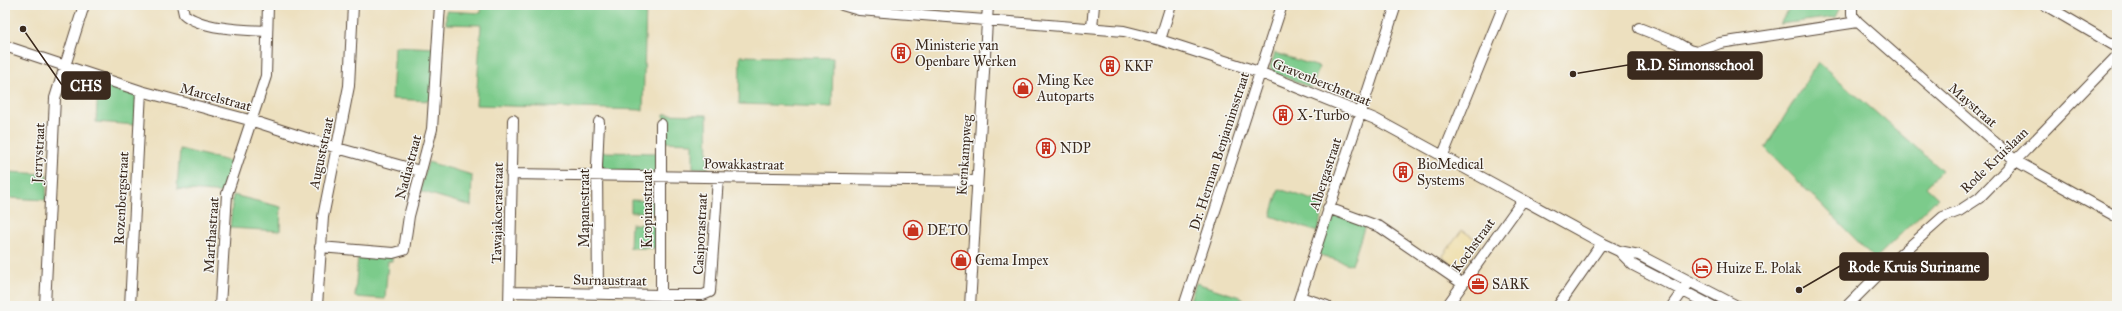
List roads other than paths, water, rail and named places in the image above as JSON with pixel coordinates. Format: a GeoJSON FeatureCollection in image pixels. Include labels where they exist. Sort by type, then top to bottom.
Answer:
{"type":"FeatureCollection","features":[{"type":"Feature","properties":{"kind":"street","name":"Jerrystraat"},"geometry":{"type":"LineString","coordinates":[[46,306],[55,98],[84,5]]}},
{"type":"Feature","properties":{"kind":"street"},"geometry":{"type":"LineString","coordinates":[[182,5],[184,14],[195,20],[227,28],[267,31]]}},
{"type":"Feature","properties":{"kind":"street","name":"Marthastraat"},"geometry":{"type":"LineString","coordinates":[[220,306],[227,194],[253,121],[266,76],[268,5]]}},
{"type":"Feature","properties":{"kind":"street","name":"Auguststraat"},"geometry":{"type":"LineString","coordinates":[[317,306],[323,216],[349,86],[353,5]]}},
{"type":"Feature","properties":{"kind":"street","name":"Nadiastraat"},"geometry":{"type":"LineString","coordinates":[[320,247],[393,253],[404,250],[420,171],[432,129],[440,5]]}},
{"type":"Feature","properties":{"kind":"street","name":"Gravenberchstraat"},"geometry":{"type":"LineString","coordinates":[[842,5],[859,10],[1124,31],[1160,40],[1259,72],[1375,119],[1602,243],[1619,251],[1639,255],[1737,306]]}},
{"type":"Feature","properties":{"kind":"street","name":"Kernkampweg"},"geometry":{"type":"LineString","coordinates":[[970,306],[976,181],[988,5]]}},
{"type":"Feature","properties":{"kind":"street"},"geometry":{"type":"LineString","coordinates":[[1092,28],[1094,5]]}},
{"type":"Feature","properties":{"kind":"street"},"geometry":{"type":"LineString","coordinates":[[1160,40],[1171,5]]}},
{"type":"Feature","properties":{"kind":"street","name":"Dr. Herman Benjaminsstraat"},"geometry":{"type":"LineString","coordinates":[[1184,306],[1282,5]]}},
{"type":"Feature","properties":{"kind":"street","name":"Albergastraat"},"geometry":{"type":"LineString","coordinates":[[1299,302],[1359,113],[1396,5]]}},
{"type":"Feature","properties":{"kind":"street"},"geometry":{"type":"LineString","coordinates":[[1443,155],[1504,5]]}},
{"type":"Feature","properties":{"kind":"street","name":"Maystraat"},"geometry":{"type":"LineString","coordinates":[[1852,5],[1852,15],[1858,22],[2016,160],[2117,217]]}},
{"type":"Feature","properties":{"kind":"street"},"geometry":{"type":"LineString","coordinates":[[2045,5],[2117,47]]}},
{"type":"Feature","properties":{"kind":"street"},"geometry":{"type":"LineString","coordinates":[[1639,28],[1677,43],[1689,50],[1697,52],[1720,42],[1858,22]]}},
{"type":"Feature","properties":{"kind":"street","name":"Marcelstraat"},"geometry":{"type":"LineString","coordinates":[[5,46],[142,91],[253,121],[337,148],[420,171]]}},
{"type":"Feature","properties":{"kind":"street","name":"Rode Kruislaan"},"geometry":{"type":"LineString","coordinates":[[1847,306],[1881,272],[1943,216],[1959,211],[1978,198],[2117,56]]}},
{"type":"Feature","properties":{"kind":"street","name":"Rozenbergstraat"},"geometry":{"type":"LineString","coordinates":[[130,306],[142,91]]}},
{"type":"Feature","properties":{"kind":"street","name":"Tawajakoerastraat"},"geometry":{"type":"LineString","coordinates":[[509,306],[513,120]]}},
{"type":"Feature","properties":{"kind":"street","name":"Mapanestraat"},"geometry":{"type":"LineString","coordinates":[[598,294],[597,176],[599,122]]}},
{"type":"Feature","properties":{"kind":"street","name":"Kropinastraat"},"geometry":{"type":"LineString","coordinates":[[661,124],[661,295]]}},
{"type":"Feature","properties":{"kind":"street","name":"Powakkastraat"},"geometry":{"type":"LineString","coordinates":[[511,174],[976,181]]}},
{"type":"Feature","properties":{"kind":"street","name":"Casiporastraat"},"geometry":{"type":"LineString","coordinates":[[710,292],[718,178]]}},
{"type":"Feature","properties":{"kind":"street","name":"Kochstraat"},"geometry":{"type":"LineString","coordinates":[[1447,306],[1523,200]]}},
{"type":"Feature","properties":{"kind":"street"},"geometry":{"type":"LineString","coordinates":[[1328,208],[1380,227],[1463,284]]}},
{"type":"Feature","properties":{"kind":"street"},"geometry":{"type":"LineString","coordinates":[[1558,306],[1602,243]]}},
{"type":"Feature","properties":{"kind":"street","name":"Gravenberchstraat"},"geometry":{"type":"LineString","coordinates":[[1619,251],[1633,265],[1712,306]]}},
{"type":"Feature","properties":{"kind":"street"},"geometry":{"type":"LineString","coordinates":[[1672,306],[1689,281]]}},
{"type":"Feature","properties":{"kind":"street","name":"Surnaustraat"},"geometry":{"type":"LineString","coordinates":[[510,292],[661,295],[703,295],[710,292]]}},
{"type":"Feature","properties":{"kind":"street"},"geometry":{"type":"LineString","coordinates":[[1299,302],[1327,306]]}},
{"type":"Feature","properties":{"kind":"place","name":"CHS"},"geometry":{"type":"Point","coordinates":[23,29]}},
{"type":"Feature","properties":{"kind":"place","name":"Ministerie van Openbare Werken"},"geometry":{"type":"Point","coordinates":[901,53]}},
{"type":"Feature","properties":{"kind":"place","name":"KKF"},"geometry":{"type":"Point","coordinates":[1110,66]}},
{"type":"Feature","properties":{"kind":"place","name":"R.D. Simonsschool"},"geometry":{"type":"Point","coordinates":[1573,74]}},
{"type":"Feature","properties":{"kind":"place","name":"Ming Kee Autoparts"},"geometry":{"type":"Point","coordinates":[1023,88]}},
{"type":"Feature","properties":{"kind":"place","name":"X-Turbo"},"geometry":{"type":"Point","coordinates":[1283,115]}},
{"type":"Feature","properties":{"kind":"place","name":"NDP"},"geometry":{"type":"Point","coordinates":[1046,148]}},
{"type":"Feature","properties":{"kind":"place","name":"BioMedical Systems"},"geometry":{"type":"Point","coordinates":[1403,172]}},
{"type":"Feature","properties":{"kind":"place","name":"DETO"},"geometry":{"type":"Point","coordinates":[913,230]}},
{"type":"Feature","properties":{"kind":"place","name":"Gema Impex"},"geometry":{"type":"Point","coordinates":[961,260]}},
{"type":"Feature","properties":{"kind":"place","name":"Huize E. Polak"},"geometry":{"type":"Point","coordinates":[1702,268]}},
{"type":"Feature","properties":{"kind":"place","name":"SARK"},"geometry":{"type":"Point","coordinates":[1478,284]}},
{"type":"Feature","properties":{"kind":"place","name":"Rode Kruis Suriname"},"geometry":{"type":"Point","coordinates":[1799,290]}}]}
